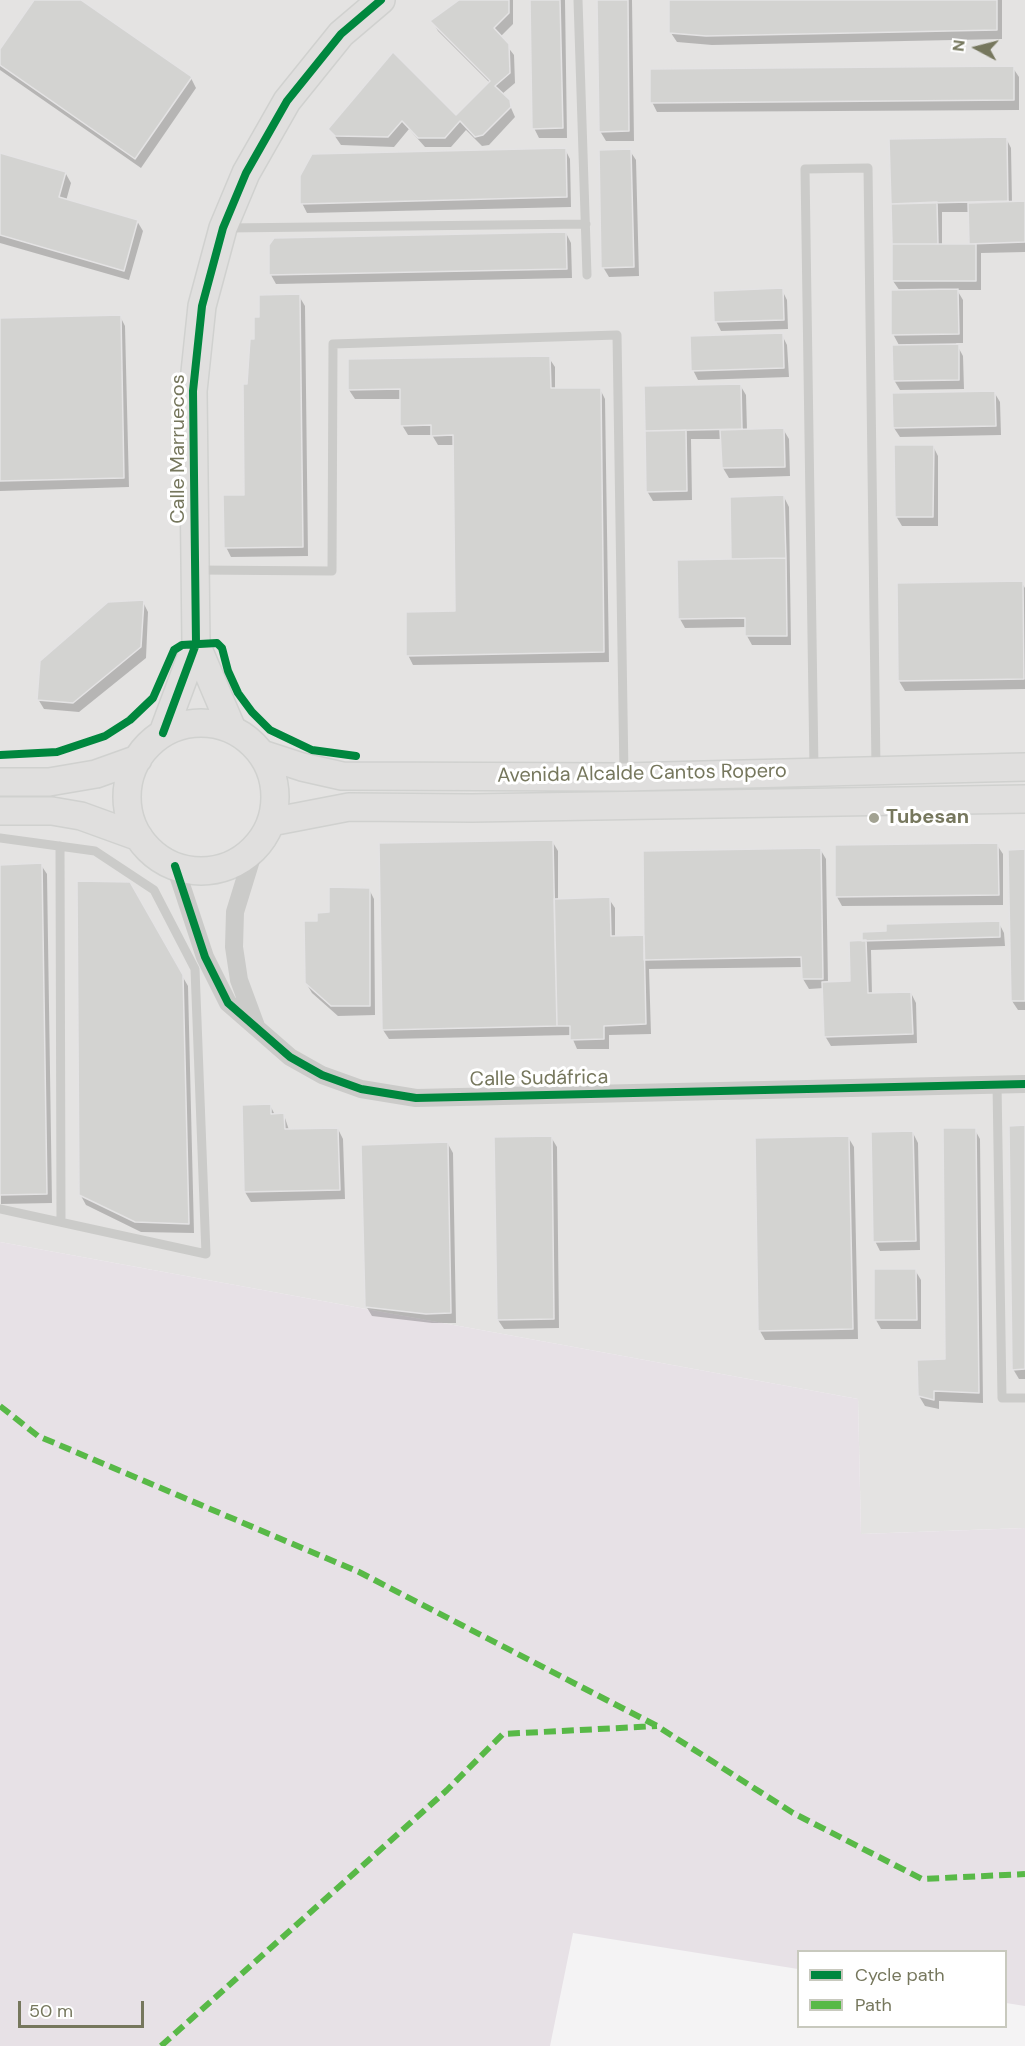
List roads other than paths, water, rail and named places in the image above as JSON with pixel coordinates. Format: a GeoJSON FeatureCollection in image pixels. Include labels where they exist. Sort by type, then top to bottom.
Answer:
{"type":"FeatureCollection","features":[{"type":"Feature","properties":{"kind":"main road","name":"Calle Marruecos"},"geometry":{"type":"LineString","coordinates":[[163,733],[196,644],[193,391],[202,306],[223,228],[246,173],[287,101],[341,34],[381,0]]}},
{"type":"Feature","properties":{"kind":"main road","name":"Calle Marruecos"},"geometry":{"type":"LineString","coordinates":[[196,644],[232,729]]}},
{"type":"Feature","properties":{"kind":"main road"},"geometry":{"type":"LineString","coordinates":[[209,723],[232,729],[249,740],[262,754],[272,776],[275,799],[271,822],[255,847],[238,861],[218,869],[196,871],[175,866],[155,855],[139,837],[130,819],[127,798],[130,778],[138,759],[149,744],[163,733],[185,724],[209,723]]}},
{"type":"Feature","properties":{"kind":"main road","name":"Avenida Alcalde Cantos Ropero"},"geometry":{"type":"LineString","coordinates":[[262,754],[302,767],[342,776],[624,777],[1025,767]]}},
{"type":"Feature","properties":{"kind":"main road"},"geometry":{"type":"LineString","coordinates":[[0,782],[49,782],[96,774],[138,759]]}},
{"type":"Feature","properties":{"kind":"main road","name":"Avenida Alcalde Cantos Ropero"},"geometry":{"type":"LineString","coordinates":[[271,822],[349,807],[472,808],[1025,799]]}},
{"type":"Feature","properties":{"kind":"main road"},"geometry":{"type":"LineString","coordinates":[[0,811],[52,811],[81,816],[139,837]]}},
{"type":"Feature","properties":{"kind":"street","name":"Calle Sudáfrica"},"geometry":{"type":"LineString","coordinates":[[255,847],[235,912],[234,947],[238,980],[258,1030]]}},
{"type":"Feature","properties":{"kind":"street","name":"Calle Sudáfrica"},"geometry":{"type":"LineString","coordinates":[[175,866],[205,957],[228,1003],[290,1057],[322,1074],[361,1089],[416,1098],[1025,1084]]}},
{"type":"Feature","properties":{"kind":"lane"},"geometry":{"type":"LineString","coordinates":[[578,0],[587,275]]}},
{"type":"Feature","properties":{"kind":"lane"},"geometry":{"type":"LineString","coordinates":[[814,772],[806,169],[868,168],[876,770]]}},
{"type":"Feature","properties":{"kind":"lane"},"geometry":{"type":"LineString","coordinates":[[223,228],[586,224]]}},
{"type":"Feature","properties":{"kind":"lane"},"geometry":{"type":"LineString","coordinates":[[195,570],[332,571],[333,344],[617,335],[624,777]]}},
{"type":"Feature","properties":{"kind":"lane"},"geometry":{"type":"LineString","coordinates":[[0,838],[95,851],[154,890],[195,969],[206,1254],[0,1209]]}},
{"type":"Feature","properties":{"kind":"lane"},"geometry":{"type":"LineString","coordinates":[[60,846],[61,1222]]}},
{"type":"Feature","properties":{"kind":"lane"},"geometry":{"type":"LineString","coordinates":[[997,1084],[1002,1398],[1025,1398]]}},
{"type":"Feature","properties":{"kind":"place","name":"Tubesan"},"geometry":{"type":"Point","coordinates":[874,818]}}]}
